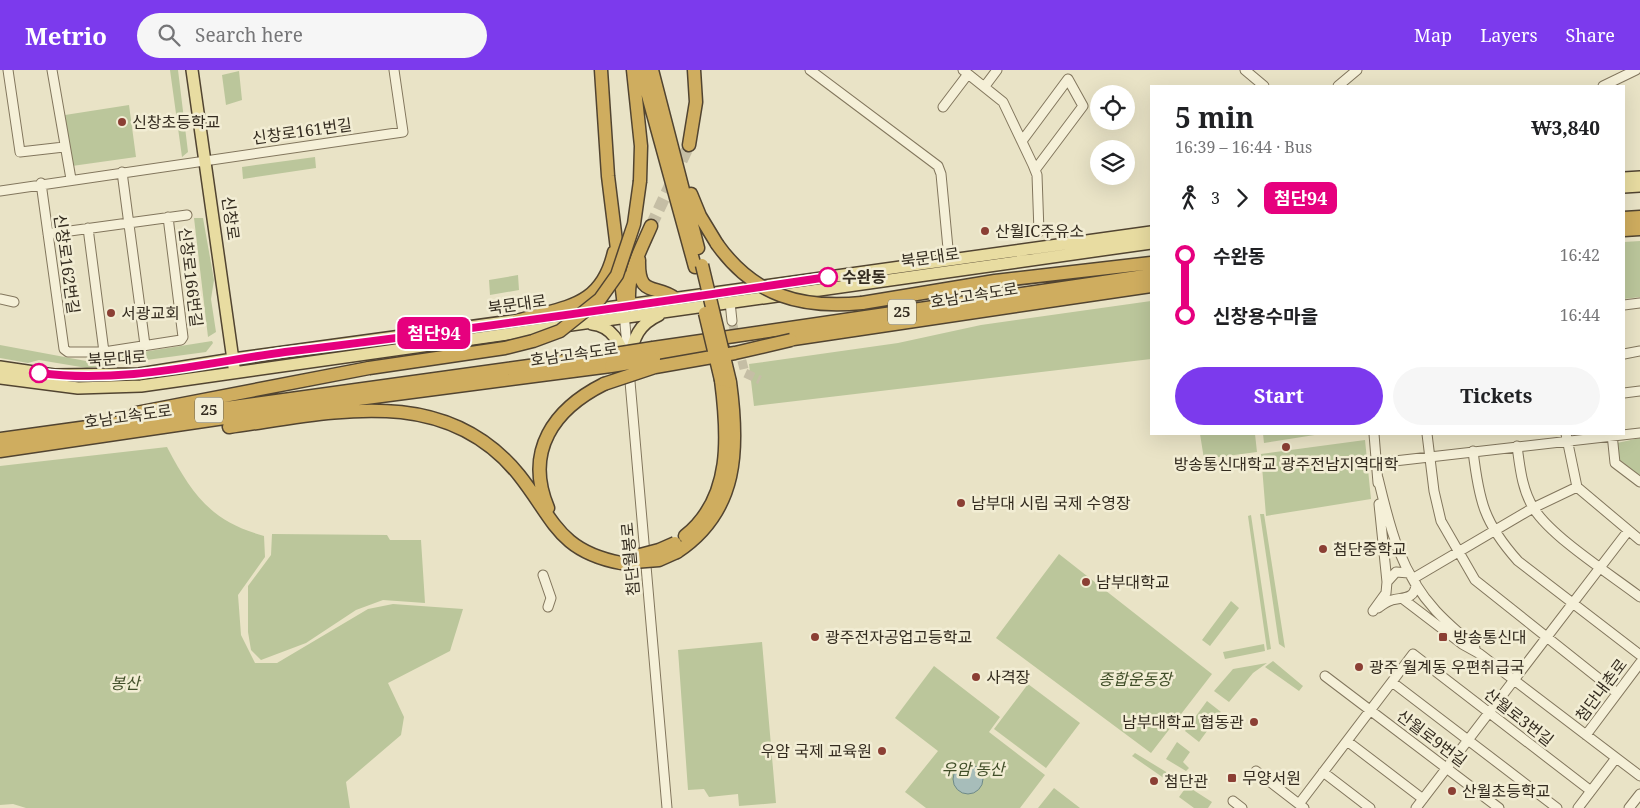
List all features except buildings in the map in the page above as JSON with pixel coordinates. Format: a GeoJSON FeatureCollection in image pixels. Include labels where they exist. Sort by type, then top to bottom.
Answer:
{"type":"FeatureCollection","features":[{"type":"Feature","properties":{"kind":"highway"},"geometry":{"type":"LineString","coordinates":[[601,70],[614,232],[624,312]]}},
{"type":"Feature","properties":{"kind":"highway"},"geometry":{"type":"LineString","coordinates":[[91,426],[137,412],[369,368],[505,348],[533,341],[567,326],[600,299],[617,275],[634,224],[640,181],[641,146],[632,70]]}},
{"type":"Feature","properties":{"kind":"highway"},"geometry":{"type":"LineString","coordinates":[[641,70],[698,266]]}},
{"type":"Feature","properties":{"kind":"highway"},"geometry":{"type":"LineString","coordinates":[[177,426],[225,427],[368,409],[403,411],[428,416],[472,435],[504,460],[528,488],[553,525],[574,546],[601,559],[621,559],[650,553],[681,539],[695,527],[708,510],[721,479],[727,441],[719,374],[698,266],[652,70]]}},
{"type":"Feature","properties":{"kind":"highway"},"geometry":{"type":"LineString","coordinates":[[652,70],[693,201],[717,244],[736,267],[772,292],[806,303],[824,305],[862,303],[995,281],[1150,262]]}},
{"type":"Feature","properties":{"kind":"highway"},"geometry":{"type":"LineString","coordinates":[[689,145],[696,102],[694,70]]}},
{"type":"Feature","properties":{"kind":"highway"},"geometry":{"type":"LineString","coordinates":[[1625,218],[1640,217]]}},
{"type":"Feature","properties":{"kind":"highway"},"geometry":{"type":"LineString","coordinates":[[624,312],[629,298],[628,284],[651,226]]}},
{"type":"Feature","properties":{"kind":"highway"},"geometry":{"type":"LineString","coordinates":[[1625,230],[1640,229]]}},
{"type":"Feature","properties":{"kind":"highway"},"geometry":{"type":"LineString","coordinates":[[517,321],[574,305],[596,291],[603,283],[611,262],[614,232]]}},
{"type":"Feature","properties":{"kind":"highway"},"geometry":{"type":"LineString","coordinates":[[639,254],[639,270],[646,288],[655,292],[668,293],[674,305]]}},
{"type":"Feature","properties":{"kind":"highway","name":"호남고속도로"},"geometry":{"type":"LineString","coordinates":[[0,451],[610,360],[1150,275]]}},
{"type":"Feature","properties":{"kind":"highway","name":"호남고속도로"},"geometry":{"type":"LineString","coordinates":[[654,353],[791,340],[1150,286]]}},
{"type":"Feature","properties":{"kind":"highway"},"geometry":{"type":"LineString","coordinates":[[621,559],[594,548],[569,534],[554,518],[548,507],[540,480],[542,448],[555,420],[578,398],[604,384],[655,367],[735,353],[791,340]]}},
{"type":"Feature","properties":{"kind":"highway","name":"호남고속도로"},"geometry":{"type":"LineString","coordinates":[[0,439],[610,360]]}},
{"type":"Feature","properties":{"kind":"main road","name":"신창로"},"geometry":{"type":"LineString","coordinates":[[192,70],[235,371]]}},
{"type":"Feature","properties":{"kind":"main road"},"geometry":{"type":"LineString","coordinates":[[1625,178],[1640,177]]}},
{"type":"Feature","properties":{"kind":"main road"},"geometry":{"type":"LineString","coordinates":[[1625,187],[1640,186]]}},
{"type":"Feature","properties":{"kind":"main road","name":"북문대로"},"geometry":{"type":"LineString","coordinates":[[0,367],[54,375],[86,377],[139,374],[233,359],[517,321],[624,312],[674,305],[950,259],[1150,232]]}},
{"type":"Feature","properties":{"kind":"main road","name":"북문대로"},"geometry":{"type":"LineString","coordinates":[[674,305],[730,302],[1150,243]]}},
{"type":"Feature","properties":{"kind":"main road"},"geometry":{"type":"LineString","coordinates":[[628,368],[633,343],[639,329],[648,320],[674,305]]}},
{"type":"Feature","properties":{"kind":"main road","name":"북문대로"},"geometry":{"type":"LineString","coordinates":[[0,378],[78,388],[140,386],[235,371],[577,324],[624,312]]}},
{"type":"Feature","properties":{"kind":"main road"},"geometry":{"type":"LineString","coordinates":[[577,324],[596,324],[610,332],[623,352],[628,368]]}},
{"type":"Feature","properties":{"kind":"street"},"geometry":{"type":"LineString","coordinates":[[8,70],[20,152],[64,147]]}},
{"type":"Feature","properties":{"kind":"street"},"geometry":{"type":"LineString","coordinates":[[52,70],[71,179]]}},
{"type":"Feature","properties":{"kind":"street","name":"신창로161번길"},"geometry":{"type":"LineString","coordinates":[[206,160],[404,132],[394,70]]}},
{"type":"Feature","properties":{"kind":"street","name":"북문대로"},"geometry":{"type":"LineString","coordinates":[[810,70],[938,166],[941,174],[950,259]]}},
{"type":"Feature","properties":{"kind":"street"},"geometry":{"type":"LineString","coordinates":[[985,86],[997,70]]}},
{"type":"Feature","properties":{"kind":"street"},"geometry":{"type":"LineString","coordinates":[[1245,70],[1263,85]]}},
{"type":"Feature","properties":{"kind":"street"},"geometry":{"type":"LineString","coordinates":[[1339,85],[1357,70]]}},
{"type":"Feature","properties":{"kind":"street"},"geometry":{"type":"LineString","coordinates":[[1606,85],[1636,70]]}},
{"type":"Feature","properties":{"kind":"street"},"geometry":{"type":"LineString","coordinates":[[943,107],[965,72],[1003,102],[1035,170],[1039,232]]}},
{"type":"Feature","properties":{"kind":"street"},"geometry":{"type":"LineString","coordinates":[[1022,141],[1068,79],[1083,106],[1035,170]]}},
{"type":"Feature","properties":{"kind":"street"},"geometry":{"type":"LineString","coordinates":[[0,191],[206,160]]}},
{"type":"Feature","properties":{"kind":"street"},"geometry":{"type":"LineString","coordinates":[[88,228],[104,352],[145,346],[122,172]]}},
{"type":"Feature","properties":{"kind":"street","name":"신창로162번길"},"geometry":{"type":"LineString","coordinates":[[41,184],[64,349],[70,353],[104,352]]}},
{"type":"Feature","properties":{"kind":"street","name":"신창로166번길"},"geometry":{"type":"LineString","coordinates":[[48,234],[187,215]]}},
{"type":"Feature","properties":{"kind":"street","name":"신창로166번길"},"geometry":{"type":"LineString","coordinates":[[145,346],[181,340],[184,335],[168,218]]}},
{"type":"Feature","properties":{"kind":"street"},"geometry":{"type":"LineString","coordinates":[[0,299],[14,302]]}},
{"type":"Feature","properties":{"kind":"street"},"geometry":{"type":"LineString","coordinates":[[730,302],[732,321]]}},
{"type":"Feature","properties":{"kind":"street"},"geometry":{"type":"LineString","coordinates":[[1625,304],[1640,302]]}},
{"type":"Feature","properties":{"kind":"street","name":"첨단월봉로"},"geometry":{"type":"LineString","coordinates":[[624,312],[668,808]]}},
{"type":"Feature","properties":{"kind":"street"},"geometry":{"type":"LineString","coordinates":[[1625,354],[1640,351]]}},
{"type":"Feature","properties":{"kind":"street"},"geometry":{"type":"LineString","coordinates":[[1625,393],[1640,391]]}},
{"type":"Feature","properties":{"kind":"street"},"geometry":{"type":"LineString","coordinates":[[1625,434],[1640,433]]}},
{"type":"Feature","properties":{"kind":"street"},"geometry":{"type":"LineString","coordinates":[[1374,435],[1378,500],[1387,584],[1390,595],[1400,599],[1462,644],[1480,654]]}},
{"type":"Feature","properties":{"kind":"street"},"geometry":{"type":"LineString","coordinates":[[1427,435],[1434,491],[1442,522],[1475,580],[1618,693]]}},
{"type":"Feature","properties":{"kind":"street"},"geometry":{"type":"LineString","coordinates":[[1377,463],[1517,446],[1567,437],[1612,435],[1615,463],[1640,482]]}},
{"type":"Feature","properties":{"kind":"street"},"geometry":{"type":"LineString","coordinates":[[1567,437],[1578,487],[1640,540]]}},
{"type":"Feature","properties":{"kind":"street"},"geometry":{"type":"LineString","coordinates":[[1517,446],[1522,479],[1533,508],[1547,526],[1640,597]]}},
{"type":"Feature","properties":{"kind":"street"},"geometry":{"type":"LineString","coordinates":[[1473,451],[1478,490],[1484,510],[1494,531],[1518,561],[1640,655]]}},
{"type":"Feature","properties":{"kind":"street"},"geometry":{"type":"LineString","coordinates":[[1378,478],[1398,554],[1436,611],[1480,654]]}},
{"type":"Feature","properties":{"kind":"street"},"geometry":{"type":"LineString","coordinates":[[1413,578],[1411,596],[1389,600],[1374,611],[1386,593],[1387,584],[1396,572],[1413,578],[1533,508],[1578,487]]}},
{"type":"Feature","properties":{"kind":"street"},"geometry":{"type":"LineString","coordinates":[[1416,808],[1628,531]]}},
{"type":"Feature","properties":{"kind":"street"},"geometry":{"type":"LineString","coordinates":[[543,575],[551,598],[548,607]]}},
{"type":"Feature","properties":{"kind":"street","name":"산월로3번길"},"geometry":{"type":"LineString","coordinates":[[1371,710],[1413,654],[1591,791]]}},
{"type":"Feature","properties":{"kind":"street","name":"첨단내촌로"},"geometry":{"type":"LineString","coordinates":[[1480,654],[1640,776]]}},
{"type":"Feature","properties":{"kind":"street","name":"첨단내촌로"},"geometry":{"type":"LineString","coordinates":[[1586,735],[1640,663]]}},
{"type":"Feature","properties":{"kind":"street","name":"산월로9번길"},"geometry":{"type":"LineString","coordinates":[[1325,676],[1499,808]]}},
{"type":"Feature","properties":{"kind":"street"},"geometry":{"type":"LineString","coordinates":[[1392,682],[1557,808]]}},
{"type":"Feature","properties":{"kind":"street"},"geometry":{"type":"LineString","coordinates":[[1256,771],[1301,806],[1323,772],[1371,710]]}},
{"type":"Feature","properties":{"kind":"street"},"geometry":{"type":"LineString","coordinates":[[1347,741],[1423,799]]}},
{"type":"Feature","properties":{"kind":"street"},"geometry":{"type":"LineString","coordinates":[[1578,808],[1616,758]]}},
{"type":"Feature","properties":{"kind":"street"},"geometry":{"type":"LineString","coordinates":[[1323,772],[1370,808]]}},
{"type":"Feature","properties":{"kind":"street"},"geometry":{"type":"LineString","coordinates":[[1630,808],[1640,794]]}},
{"type":"Feature","properties":{"kind":"street"},"geometry":{"type":"LineString","coordinates":[[1233,801],[1242,808]]}},
{"type":"Feature","properties":{"kind":"green space"},"geometry":{"type":"Polygon","coordinates":[[[170,70],[178,70],[188,152],[182,157],[170,70]]]}},
{"type":"Feature","properties":{"kind":"green space"},"geometry":{"type":"Polygon","coordinates":[[[239,71],[242,100],[226,105],[222,75],[239,71]]]}},
{"type":"Feature","properties":{"kind":"green space"},"geometry":{"type":"Polygon","coordinates":[[[129,105],[136,157],[72,166],[65,115],[129,105]]]}},
{"type":"Feature","properties":{"kind":"green space"},"geometry":{"type":"Polygon","coordinates":[[[315,157],[316,168],[243,179],[242,167],[315,157]]]}},
{"type":"Feature","properties":{"kind":"green space"},"geometry":{"type":"Polygon","coordinates":[[[194,218],[203,218],[214,280],[211,299],[216,332],[208,337],[194,218]]]}},
{"type":"Feature","properties":{"kind":"green space"},"geometry":{"type":"Polygon","coordinates":[[[1640,241],[1640,297],[1625,299],[1625,242],[1640,241]]]}},
{"type":"Feature","properties":{"kind":"green space"},"geometry":{"type":"Polygon","coordinates":[[[518,275],[519,290],[490,295],[489,280],[518,275]]]}},
{"type":"Feature","properties":{"kind":"green space"},"geometry":{"type":"Polygon","coordinates":[[[1150,301],[1150,359],[754,406],[749,364],[898,343],[981,325],[1150,301]]]}},
{"type":"Feature","properties":{"kind":"green space"},"geometry":{"type":"Polygon","coordinates":[[[212,341],[213,343],[206,352],[87,368],[39,360],[28,363],[0,358],[0,345],[86,361],[212,341]]]}},
{"type":"Feature","properties":{"kind":"green space"},"geometry":{"type":"Polygon","coordinates":[[[1200,435],[1255,435],[1257,452],[1204,459],[1200,435]]]}},
{"type":"Feature","properties":{"kind":"green space"},"geometry":{"type":"Polygon","coordinates":[[[1263,435],[1315,435],[1264,443],[1263,435]]]}},
{"type":"Feature","properties":{"kind":"green space"},"geometry":{"type":"Polygon","coordinates":[[[1640,438],[1640,476],[1619,459],[1617,443],[1640,438]]]}},
{"type":"Feature","properties":{"kind":"green space"},"geometry":{"type":"Polygon","coordinates":[[[1365,440],[1371,499],[1266,516],[1261,454],[1365,440]]]}},
{"type":"Feature","properties":{"kind":"green space","name":"봉산"},"geometry":{"type":"Polygon","coordinates":[[[167,447],[185,479],[205,504],[216,514],[230,522],[245,530],[264,536],[265,557],[238,595],[241,635],[255,663],[277,663],[368,609],[393,604],[463,609],[450,651],[388,683],[404,717],[401,735],[346,782],[350,808],[26,808],[13,804],[0,805],[0,466],[167,447]]]}},
{"type":"Feature","properties":{"kind":"green space"},"geometry":{"type":"Polygon","coordinates":[[[1260,514],[1264,514],[1285,648],[1279,644],[1260,514]]]}},
{"type":"Feature","properties":{"kind":"green space"},"geometry":{"type":"Polygon","coordinates":[[[1251,515],[1271,649],[1267,650],[1248,516],[1251,515]]]}},
{"type":"Feature","properties":{"kind":"green space"},"geometry":{"type":"Polygon","coordinates":[[[272,534],[387,535],[390,540],[421,540],[425,603],[383,600],[356,610],[306,643],[261,660],[251,650],[248,632],[248,586],[271,555],[272,534]]]}},
{"type":"Feature","properties":{"kind":"green space","name":"종합운동장"},"geometry":{"type":"Polygon","coordinates":[[[1059,554],[1212,674],[1151,753],[996,638],[1059,554]]]}},
{"type":"Feature","properties":{"kind":"green space"},"geometry":{"type":"Polygon","coordinates":[[[1231,601],[1239,608],[1210,646],[1202,640],[1231,601]]]}},
{"type":"Feature","properties":{"kind":"green space"},"geometry":{"type":"Polygon","coordinates":[[[762,642],[776,803],[739,806],[738,794],[709,797],[704,789],[688,790],[678,650],[762,642]]]}},
{"type":"Feature","properties":{"kind":"green space"},"geometry":{"type":"Polygon","coordinates":[[[1264,644],[1265,651],[1225,659],[1223,652],[1264,644]]]}},
{"type":"Feature","properties":{"kind":"green space"},"geometry":{"type":"Polygon","coordinates":[[[1273,661],[1303,686],[1299,691],[1265,667],[1273,661]]]}},
{"type":"Feature","properties":{"kind":"green space"},"geometry":{"type":"Polygon","coordinates":[[[1267,663],[1253,673],[1229,702],[1214,691],[1233,669],[1267,663]]]}},
{"type":"Feature","properties":{"kind":"green space","name":"우암 동산"},"geometry":{"type":"Polygon","coordinates":[[[934,666],[1000,717],[989,732],[1045,775],[1020,808],[926,808],[905,792],[938,751],[895,718],[934,666]]]}},
{"type":"Feature","properties":{"kind":"green space"},"geometry":{"type":"Polygon","coordinates":[[[1028,684],[1080,723],[1046,768],[994,729],[1028,684]]]}},
{"type":"Feature","properties":{"kind":"green space"},"geometry":{"type":"Polygon","coordinates":[[[1207,701],[1221,712],[1199,742],[1185,731],[1207,701]]]}},
{"type":"Feature","properties":{"kind":"green space"},"geometry":{"type":"Polygon","coordinates":[[[1177,742],[1190,752],[1183,762],[1189,768],[1186,771],[1166,759],[1177,742]]]}},
{"type":"Feature","properties":{"kind":"green space"},"geometry":{"type":"Polygon","coordinates":[[[1135,753],[1186,784],[1181,790],[1132,756],[1135,753]]]}},
{"type":"Feature","properties":{"kind":"green space"},"geometry":{"type":"Polygon","coordinates":[[[1187,786],[1212,802],[1208,808],[1194,808],[1179,797],[1187,786]]]}},
{"type":"Feature","properties":{"kind":"green space"},"geometry":{"type":"Polygon","coordinates":[[[1054,788],[1080,808],[1038,808],[1054,788]]]}},
{"type":"Feature","properties":{"kind":"water"},"geometry":{"type":"Polygon","coordinates":[[[968,764],[979,768],[983,779],[979,790],[968,794],[957,790],[953,779],[957,768],[968,764]]]}},
{"type":"Feature","properties":{"kind":"tunnel"},"geometry":{"type":"LineString","coordinates":[[651,226],[689,145]]}},
{"type":"Feature","properties":{"kind":"tunnel"},"geometry":{"type":"LineString","coordinates":[[732,321],[745,373],[760,380]]}},
{"type":"Feature","properties":{"kind":"bus line","name":"첨단94"},"geometry":{"type":"LineString","coordinates":[[39,373],[86,377],[139,374],[233,359],[828,277]]}},
{"type":"Feature","properties":{"kind":"place","name":"신창초등학교"},"geometry":{"type":"Point","coordinates":[122,122]}},
{"type":"Feature","properties":{"kind":"place","name":"산월IC주유소"},"geometry":{"type":"Point","coordinates":[985,231]}},
{"type":"Feature","properties":{"kind":"place","name":"수완동"},"geometry":{"type":"Point","coordinates":[828,277]}},
{"type":"Feature","properties":{"kind":"place","name":"서광교회"},"geometry":{"type":"Point","coordinates":[111,313]}},
{"type":"Feature","properties":{"kind":"place","name":"방송통신대학교 광주전남지역대학"},"geometry":{"type":"Point","coordinates":[1286,447]}},
{"type":"Feature","properties":{"kind":"place","name":"남부대 시립 국제 수영장"},"geometry":{"type":"Point","coordinates":[961,503]}},
{"type":"Feature","properties":{"kind":"place","name":"첨단중학교"},"geometry":{"type":"Point","coordinates":[1323,549]}},
{"type":"Feature","properties":{"kind":"place","name":"남부대학교"},"geometry":{"type":"Point","coordinates":[1086,582]}},
{"type":"Feature","properties":{"kind":"place","name":"광주전자공업고등학교"},"geometry":{"type":"Point","coordinates":[815,637]}},
{"type":"Feature","properties":{"kind":"place","name":"방송통신대"},"geometry":{"type":"Point","coordinates":[1443,637]}},
{"type":"Feature","properties":{"kind":"place","name":"광주 월계동 우편취급국"},"geometry":{"type":"Point","coordinates":[1359,667]}},
{"type":"Feature","properties":{"kind":"place","name":"사격장"},"geometry":{"type":"Point","coordinates":[976,677]}},
{"type":"Feature","properties":{"kind":"place","name":"남부대학교 협동관"},"geometry":{"type":"Point","coordinates":[1254,722]}},
{"type":"Feature","properties":{"kind":"place","name":"우암 국제 교육원"},"geometry":{"type":"Point","coordinates":[882,751]}},
{"type":"Feature","properties":{"kind":"place","name":"무양서원"},"geometry":{"type":"Point","coordinates":[1232,778]}},
{"type":"Feature","properties":{"kind":"place","name":"첨단관"},"geometry":{"type":"Point","coordinates":[1154,781]}},
{"type":"Feature","properties":{"kind":"place","name":"산월초등학교"},"geometry":{"type":"Point","coordinates":[1452,791]}}]}
